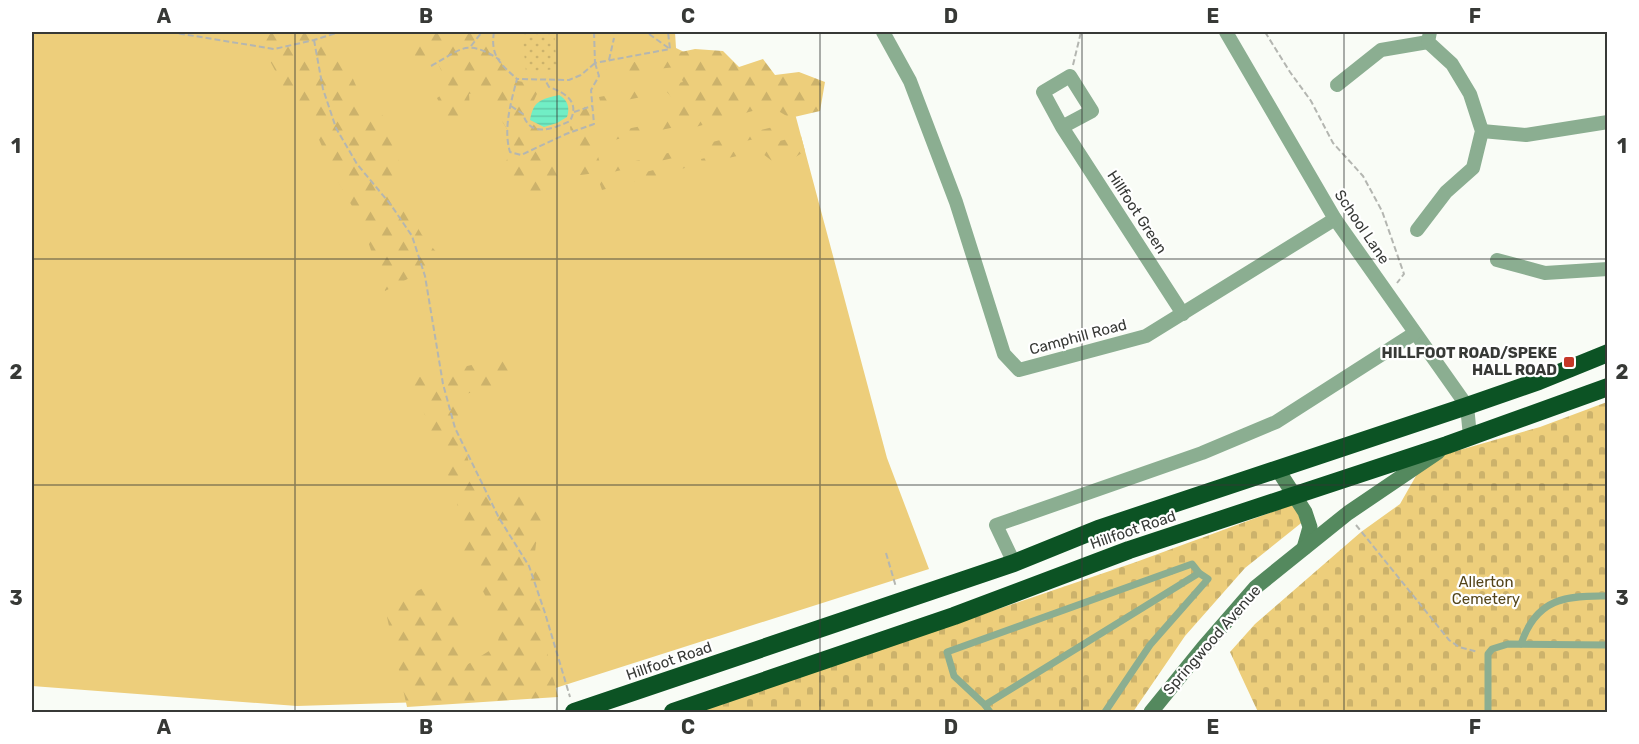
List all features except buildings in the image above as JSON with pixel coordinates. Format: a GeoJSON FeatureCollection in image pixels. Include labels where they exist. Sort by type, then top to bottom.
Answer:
{"type":"FeatureCollection","features":[{"type":"Feature","properties":{"kind":"highway","name":"Hillfoot Road"},"geometry":{"type":"LineString","coordinates":[[574,712],[1014,563],[1098,529],[1467,406],[1539,381],[1608,353]]}},
{"type":"Feature","properties":{"kind":"highway","name":"Hillfoot Road"},"geometry":{"type":"LineString","coordinates":[[673,712],[954,616],[1129,550],[1448,445],[1608,387]]}},
{"type":"Feature","properties":{"kind":"street","name":"Camphill Road"},"geometry":{"type":"LineString","coordinates":[[883,32],[910,81],[956,202],[1004,354],[1018,370],[1146,336],[1335,219]]}},
{"type":"Feature","properties":{"kind":"street","name":"School Lane"},"geometry":{"type":"LineString","coordinates":[[1226,32],[1335,219],[1467,406],[1470,436]]}},
{"type":"Feature","properties":{"kind":"street"},"geometry":{"type":"LineString","coordinates":[[1337,85],[1381,50],[1429,37],[1452,64],[1470,94],[1482,131],[1473,168],[1446,192],[1417,230]]}},
{"type":"Feature","properties":{"kind":"street","name":"Hillfoot Green"},"geometry":{"type":"LineString","coordinates":[[1071,76],[1043,92],[1062,127],[1183,314]]}},
{"type":"Feature","properties":{"kind":"street"},"geometry":{"type":"LineString","coordinates":[[1062,127],[1092,111],[1071,76]]}},
{"type":"Feature","properties":{"kind":"street"},"geometry":{"type":"LineString","coordinates":[[1482,131],[1526,135],[1608,122]]}},
{"type":"Feature","properties":{"kind":"street"},"geometry":{"type":"LineString","coordinates":[[1497,260],[1545,273],[1608,269]]}},
{"type":"Feature","properties":{"kind":"street"},"geometry":{"type":"LineString","coordinates":[[1014,563],[996,525],[1202,453],[1276,422],[1415,333]]}},
{"type":"Feature","properties":{"kind":"street","name":"Springwood Avenue"},"geometry":{"type":"LineString","coordinates":[[1151,712],[1256,587],[1348,513],[1448,445]]}},
{"type":"Feature","properties":{"kind":"street"},"geometry":{"type":"LineString","coordinates":[[1278,470],[1305,512],[1310,527],[1304,548]]}},
{"type":"Feature","properties":{"kind":"lane"},"geometry":{"type":"LineString","coordinates":[[990,712],[954,676],[947,652],[1192,564],[1208,579],[1150,645],[1106,712]]}},
{"type":"Feature","properties":{"kind":"lane"},"geometry":{"type":"LineString","coordinates":[[985,705],[1199,573]]}},
{"type":"Feature","properties":{"kind":"lane"},"geometry":{"type":"LineString","coordinates":[[1521,644],[1538,614],[1551,603],[1573,596],[1608,596]]}},
{"type":"Feature","properties":{"kind":"lane"},"geometry":{"type":"LineString","coordinates":[[1488,712],[1488,654],[1499,646],[1608,645]]}},
{"type":"Feature","properties":{"kind":"path"},"geometry":{"type":"LineString","coordinates":[[170,32],[274,49],[340,32]]}},
{"type":"Feature","properties":{"kind":"path"},"geometry":{"type":"LineString","coordinates":[[430,66],[471,46],[483,32]]}},
{"type":"Feature","properties":{"kind":"path"},"geometry":{"type":"LineString","coordinates":[[495,32],[492,46],[502,66],[517,79],[569,80],[581,75],[595,63],[670,49]]}},
{"type":"Feature","properties":{"kind":"path"},"geometry":{"type":"LineString","coordinates":[[517,79],[510,106],[507,140],[510,152],[521,155],[594,124],[591,90],[599,76],[595,63],[594,32]]}},
{"type":"Feature","properties":{"kind":"path"},"geometry":{"type":"LineString","coordinates":[[668,32],[670,49]]}},
{"type":"Feature","properties":{"kind":"path"},"geometry":{"type":"LineString","coordinates":[[1071,76],[1081,32]]}},
{"type":"Feature","properties":{"kind":"path"},"geometry":{"type":"LineString","coordinates":[[1265,32],[1311,101],[1334,143],[1363,176],[1382,211],[1404,274],[1388,294]]}},
{"type":"Feature","properties":{"kind":"path"},"geometry":{"type":"LineString","coordinates":[[649,34],[670,49]]}},
{"type":"Feature","properties":{"kind":"path"},"geometry":{"type":"LineString","coordinates":[[609,60],[614,38]]}},
{"type":"Feature","properties":{"kind":"path"},"geometry":{"type":"LineString","coordinates":[[314,40],[323,89],[336,128],[357,164],[391,205],[412,236],[425,276],[442,384],[455,428],[498,518],[529,566],[574,712]]}},
{"type":"Feature","properties":{"kind":"path"},"geometry":{"type":"LineString","coordinates":[[471,46],[483,49],[500,60]]}},
{"type":"Feature","properties":{"kind":"path"},"geometry":{"type":"LineString","coordinates":[[510,106],[523,114],[524,119],[533,128],[543,131],[570,121],[574,112],[572,100],[564,93],[549,87],[545,80]]}},
{"type":"Feature","properties":{"kind":"path"},"geometry":{"type":"LineString","coordinates":[[574,112],[592,106]]}},
{"type":"Feature","properties":{"kind":"path"},"geometry":{"type":"LineString","coordinates":[[1348,513],[1449,640],[1464,649],[1488,654]]}},
{"type":"Feature","properties":{"kind":"path"},"geometry":{"type":"LineString","coordinates":[[886,553],[901,601]]}},
{"type":"Feature","properties":{"kind":"green space"},"geometry":{"type":"Polygon","coordinates":[[[32,32],[675,32],[676,48],[793,106],[887,458],[929,569],[521,699],[297,706],[32,686],[32,32]]]}},
{"type":"Feature","properties":{"kind":"green space"},"geometry":{"type":"Polygon","coordinates":[[[251,32],[320,32],[349,70],[367,110],[380,111],[390,129],[400,166],[391,183],[422,235],[443,260],[385,291],[362,224],[334,174],[314,128],[293,104],[255,33],[251,32]]]}},
{"type":"Feature","properties":{"kind":"green space"},"geometry":{"type":"Polygon","coordinates":[[[419,32],[482,32],[512,80],[541,85],[527,116],[543,136],[540,152],[552,162],[554,168],[557,162],[592,165],[590,150],[582,149],[572,138],[570,127],[578,116],[576,98],[587,99],[595,147],[606,182],[619,179],[621,185],[602,190],[596,173],[573,176],[564,181],[555,169],[558,179],[538,202],[508,184],[503,167],[514,146],[512,137],[500,118],[494,95],[485,89],[469,94],[470,111],[448,121],[437,98],[450,89],[434,55],[416,58],[410,45],[419,32]]]}},
{"type":"Feature","properties":{"kind":"green space"},"geometry":{"type":"Polygon","coordinates":[[[522,32],[554,32],[557,69],[526,72],[522,32]]]}},
{"type":"Feature","properties":{"kind":"green space"},"geometry":{"type":"Polygon","coordinates":[[[695,49],[723,51],[739,67],[763,59],[775,75],[799,72],[825,82],[820,111],[790,118],[770,106],[692,128],[680,126],[604,142],[602,134],[671,120],[681,108],[667,92],[601,105],[599,97],[683,82],[676,67],[609,74],[606,68],[695,49]]]}},
{"type":"Feature","properties":{"kind":"green space"},"geometry":{"type":"Polygon","coordinates":[[[773,127],[776,134],[613,172],[611,167],[773,127]]]}},
{"type":"Feature","properties":{"kind":"green space"},"geometry":{"type":"Polygon","coordinates":[[[801,136],[805,151],[780,167],[759,151],[702,164],[701,159],[801,136]]]}},
{"type":"Feature","properties":{"kind":"green space"},"geometry":{"type":"Polygon","coordinates":[[[693,160],[696,165],[629,183],[626,177],[693,160]]]}},
{"type":"Feature","properties":{"kind":"green space"},"geometry":{"type":"Polygon","coordinates":[[[506,357],[514,368],[506,386],[454,396],[475,491],[504,498],[530,491],[546,518],[536,544],[534,560],[546,595],[545,644],[558,697],[407,707],[385,608],[423,588],[450,603],[463,632],[465,666],[497,646],[501,626],[460,547],[457,498],[411,379],[506,357]]]}},
{"type":"Feature","properties":{"kind":"green space","name":"Allerton Cemetery"},"geometry":{"type":"Polygon","coordinates":[[[1607,402],[1607,712],[1258,712],[1230,652],[1255,624],[1361,532],[1400,504],[1425,460],[1540,427],[1607,402]]]}},
{"type":"Feature","properties":{"kind":"green space"},"geometry":{"type":"Polygon","coordinates":[[[1305,500],[1310,516],[1245,568],[1185,636],[1133,712],[697,712],[1136,562],[1305,500]]]}},
{"type":"Feature","properties":{"kind":"shaded area"},"geometry":{"type":"Polygon","coordinates":[[[559,95],[568,104],[567,117],[544,127],[530,120],[533,109],[539,102],[559,95]]]}},
{"type":"Feature","properties":{"kind":"place","name":"HILLFOOT ROAD/SPEKE HALL ROAD"},"geometry":{"type":"Point","coordinates":[1569,362]}}]}
